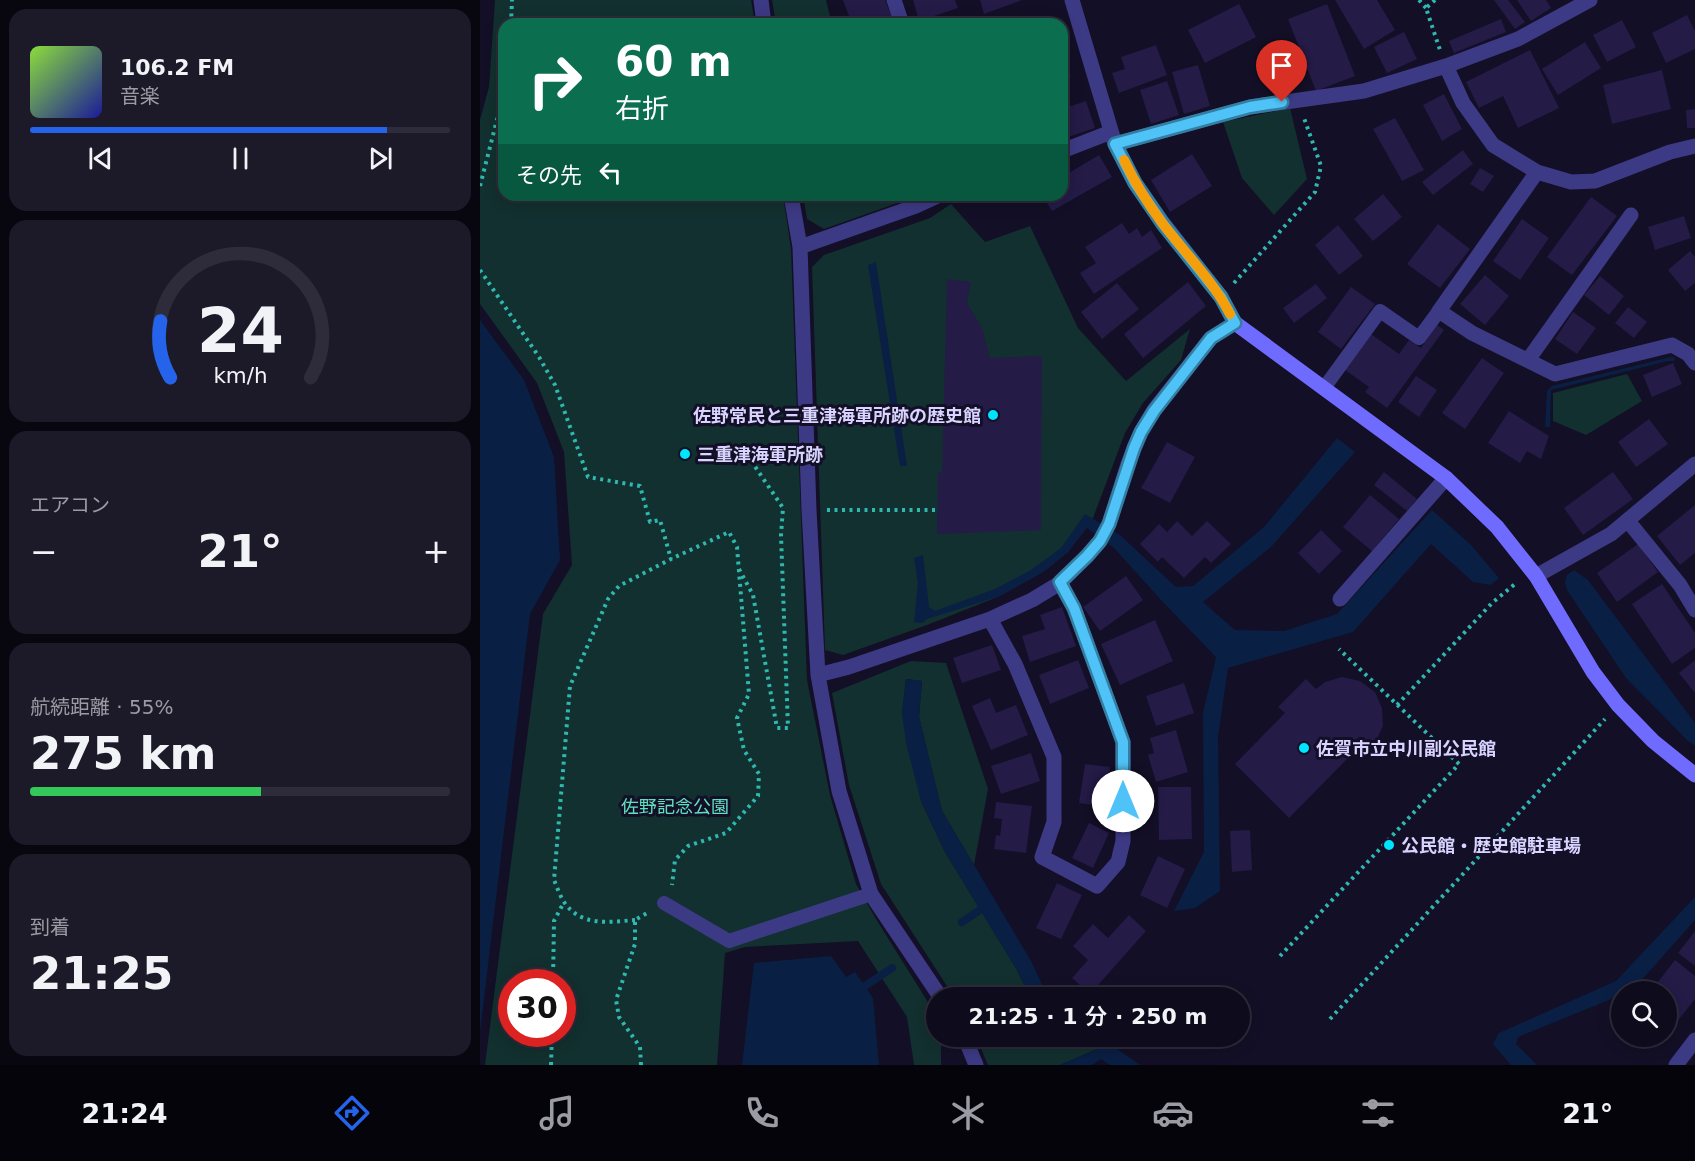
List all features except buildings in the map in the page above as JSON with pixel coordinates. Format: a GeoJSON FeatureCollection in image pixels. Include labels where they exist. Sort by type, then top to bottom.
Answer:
{"type":"FeatureCollection","features":[{"type":"Feature","properties":{"kind":"street"},"geometry":{"type":"LineString","coordinates":[[760,0],[763,18]]}},
{"type":"Feature","properties":{"kind":"street"},"geometry":{"type":"LineString","coordinates":[[894,0],[900,18]]}},
{"type":"Feature","properties":{"kind":"street"},"geometry":{"type":"LineString","coordinates":[[1072,0],[1113,138],[1135,183],[1163,224],[1221,297],[1235,323],[1446,478],[1497,527],[1536,576],[1593,672],[1618,705],[1653,741],[1695,775]]}},
{"type":"Feature","properties":{"kind":"street"},"geometry":{"type":"LineString","coordinates":[[1068,149],[1250,107],[1364,91],[1446,66],[1518,39],[1590,0]]}},
{"type":"Feature","properties":{"kind":"street"},"geometry":{"type":"LineString","coordinates":[[1446,66],[1462,103],[1493,145],[1537,172],[1571,182],[1595,181],[1670,152],[1695,146]]}},
{"type":"Feature","properties":{"kind":"street"},"geometry":{"type":"LineString","coordinates":[[1537,172],[1438,311],[1472,333],[1555,374],[1672,345],[1688,354],[1695,363]]}},
{"type":"Feature","properties":{"kind":"street"},"geometry":{"type":"LineString","coordinates":[[792,201],[800,247],[809,510],[818,675],[839,791],[871,894],[934,987]]}},
{"type":"Feature","properties":{"kind":"street"},"geometry":{"type":"LineString","coordinates":[[800,247],[927,201]]}},
{"type":"Feature","properties":{"kind":"street"},"geometry":{"type":"LineString","coordinates":[[1528,360],[1631,215]]}},
{"type":"Feature","properties":{"kind":"street"},"geometry":{"type":"LineString","coordinates":[[818,675],[849,667],[990,619],[1032,600],[1060,582],[1100,541],[1109,524],[1141,432],[1164,396],[1211,338],[1235,323]]}},
{"type":"Feature","properties":{"kind":"street"},"geometry":{"type":"LineString","coordinates":[[1536,576],[1611,534],[1695,464]]}},
{"type":"Feature","properties":{"kind":"street"},"geometry":{"type":"LineString","coordinates":[[1340,599],[1446,478]]}},
{"type":"Feature","properties":{"kind":"street"},"geometry":{"type":"LineString","coordinates":[[1628,521],[1680,585],[1695,610]]}},
{"type":"Feature","properties":{"kind":"street"},"geometry":{"type":"LineString","coordinates":[[990,619],[1015,664],[1054,757],[1054,822],[1042,857],[1097,886],[1118,862],[1124,841],[1123,742],[1074,608],[1060,582]]}},
{"type":"Feature","properties":{"kind":"street"},"geometry":{"type":"LineString","coordinates":[[1676,1065],[1695,1040]]}},
{"type":"Feature","properties":{"kind":"street"},"geometry":{"type":"LineString","coordinates":[[969,1047],[976,1065]]}},
{"type":"Feature","properties":{"kind":"lane"},"geometry":{"type":"LineString","coordinates":[[1324,388],[1380,311],[1419,338],[1438,311]]}},
{"type":"Feature","properties":{"kind":"lane"},"geometry":{"type":"LineString","coordinates":[[664,903],[729,941],[871,894]]}},
{"type":"Feature","properties":{"kind":"path"},"geometry":{"type":"LineString","coordinates":[[511,18],[512,0]]}},
{"type":"Feature","properties":{"kind":"path"},"geometry":{"type":"LineString","coordinates":[[1419,0],[1426,8],[1446,66]]}},
{"type":"Feature","properties":{"kind":"path"},"geometry":{"type":"LineString","coordinates":[[1426,8],[1435,0]]}},
{"type":"Feature","properties":{"kind":"path"},"geometry":{"type":"LineString","coordinates":[[1221,297],[1316,192],[1321,166],[1298,100]]}},
{"type":"Feature","properties":{"kind":"path"},"geometry":{"type":"LineString","coordinates":[[480,186],[498,116]]}},
{"type":"Feature","properties":{"kind":"path"},"geometry":{"type":"LineString","coordinates":[[480,270],[539,357],[555,385],[588,477],[640,486],[650,522],[660,520],[671,559]]}},
{"type":"Feature","properties":{"kind":"path"},"geometry":{"type":"LineString","coordinates":[[738,568],[753,595],[777,728],[788,728],[781,535],[783,508],[750,459]]}},
{"type":"Feature","properties":{"kind":"path"},"geometry":{"type":"LineString","coordinates":[[809,510],[937,510]]}},
{"type":"Feature","properties":{"kind":"path"},"geometry":{"type":"LineString","coordinates":[[729,532],[736,547],[749,694],[737,718],[744,750],[759,774],[758,796],[726,833],[688,846],[675,860],[672,887],[664,903],[635,920],[603,922],[579,917],[564,902],[554,880],[570,686],[608,599],[620,586],[671,559],[729,532]]}},
{"type":"Feature","properties":{"kind":"path"},"geometry":{"type":"LineString","coordinates":[[1397,705],[1492,603],[1515,584]]}},
{"type":"Feature","properties":{"kind":"path"},"geometry":{"type":"LineString","coordinates":[[1280,956],[1459,764],[1339,649]]}},
{"type":"Feature","properties":{"kind":"path"},"geometry":{"type":"LineString","coordinates":[[1330,1018],[1618,705]]}},
{"type":"Feature","properties":{"kind":"path"},"geometry":{"type":"LineString","coordinates":[[553,969],[554,921],[564,902]]}},
{"type":"Feature","properties":{"kind":"path"},"geometry":{"type":"LineString","coordinates":[[635,920],[635,944],[616,1000],[619,1017],[640,1047],[640,1065]]}},
{"type":"Feature","properties":{"kind":"path"},"geometry":{"type":"LineString","coordinates":[[551,1065],[552,1047]]}},
{"type":"Feature","properties":{"kind":"green space","name":"佐野記念公園"},"geometry":{"type":"Polygon","coordinates":[[[495,0],[751,0],[754,18],[498,18],[498,201],[784,201],[791,249],[807,680],[830,795],[856,884],[926,999],[926,1047],[941,1047],[941,1065],[914,1065],[907,1017],[858,941],[745,947],[725,953],[717,1065],[485,1065],[543,614],[572,565],[564,452],[537,383],[480,304],[480,120],[489,87],[495,0]]]}},
{"type":"Feature","properties":{"kind":"green space"},"geometry":{"type":"Polygon","coordinates":[[[772,0],[826,0],[830,18],[775,18],[772,0]]]}},
{"type":"Feature","properties":{"kind":"green space"},"geometry":{"type":"Polygon","coordinates":[[[1290,108],[1307,179],[1274,215],[1242,178],[1223,122],[1290,108]]]}},
{"type":"Feature","properties":{"kind":"green space"},"geometry":{"type":"Polygon","coordinates":[[[804,201],[903,201],[824,229],[807,219],[804,201]]]}},
{"type":"Feature","properties":{"kind":"green space"},"geometry":{"type":"Polygon","coordinates":[[[951,204],[985,242],[1030,226],[1078,328],[1126,381],[1190,329],[1181,360],[1143,403],[1125,433],[1093,518],[1068,552],[1043,572],[1000,596],[843,655],[825,650],[812,267],[824,255],[930,218],[951,204]]]}},
{"type":"Feature","properties":{"kind":"green space"},"geometry":{"type":"Polygon","coordinates":[[[1627,374],[1642,401],[1586,435],[1553,421],[1553,393],[1627,374]]]}},
{"type":"Feature","properties":{"kind":"green space"},"geometry":{"type":"Polygon","coordinates":[[[911,661],[946,663],[988,789],[974,865],[942,811],[919,717],[922,681],[906,679],[902,713],[921,801],[945,852],[1025,987],[948,987],[881,884],[849,785],[832,693],[911,661]]]}},
{"type":"Feature","properties":{"kind":"green space"},"geometry":{"type":"Polygon","coordinates":[[[980,1047],[1102,1047],[1060,1065],[988,1065],[980,1047]]]}},
{"type":"Feature","properties":{"kind":"water"},"geometry":{"type":"Polygon","coordinates":[[[876,262],[907,466],[900,466],[868,265],[876,262]]]}},
{"type":"Feature","properties":{"kind":"water"},"geometry":{"type":"Polygon","coordinates":[[[480,320],[524,380],[554,457],[560,560],[530,614],[480,1032],[480,320]]]}},
{"type":"Feature","properties":{"kind":"water"},"geometry":{"type":"Polygon","coordinates":[[[1675,357],[1674,361],[1551,390],[1550,427],[1545,427],[1547,391],[1552,386],[1675,357]]]}},
{"type":"Feature","properties":{"kind":"water"},"geometry":{"type":"Polygon","coordinates":[[[1337,438],[1355,452],[1271,547],[1203,602],[1235,630],[1284,631],[1337,614],[1432,510],[1471,545],[1499,578],[1491,585],[1473,582],[1431,544],[1353,632],[1228,668],[1218,736],[1220,891],[1195,908],[1174,911],[1204,852],[1203,713],[1216,657],[1114,548],[1087,528],[1068,552],[1043,572],[1000,596],[927,619],[922,623],[914,622],[918,583],[914,558],[923,555],[929,607],[935,611],[995,589],[1031,570],[1061,548],[1085,514],[1120,535],[1176,587],[1193,586],[1264,527],[1337,438]]]}},
{"type":"Feature","properties":{"kind":"water"},"geometry":{"type":"Polygon","coordinates":[[[1574,570],[1588,580],[1695,723],[1695,746],[1626,678],[1567,590],[1565,582],[1567,575],[1574,570]]]}},
{"type":"Feature","properties":{"kind":"water"},"geometry":{"type":"Polygon","coordinates":[[[906,679],[922,681],[919,717],[942,811],[1031,961],[1043,987],[1025,987],[945,852],[921,801],[906,743],[902,713],[906,679]]]}},
{"type":"Feature","properties":{"kind":"water"},"geometry":{"type":"Polygon","coordinates":[[[1695,897],[1695,920],[1641,981],[1616,981],[1695,897]]]}},
{"type":"Feature","properties":{"kind":"water"},"geometry":{"type":"Polygon","coordinates":[[[831,956],[846,977],[855,972],[873,998],[879,1065],[742,1065],[754,963],[831,956]]]}},
{"type":"Feature","properties":{"kind":"water"},"geometry":{"type":"Polygon","coordinates":[[[1611,983],[1611,999],[1518,1037],[1516,1044],[1537,1065],[1511,1065],[1493,1044],[1499,1033],[1611,983]]]}},
{"type":"Feature","properties":{"kind":"water"},"geometry":{"type":"Polygon","coordinates":[[[1103,1047],[1114,1047],[1140,1065],[1110,1065],[1101,1059],[1092,1065],[1060,1065],[1103,1047]]]}},
{"type":"Feature","properties":{"kind":"waterway"},"geometry":{"type":"LineString","coordinates":[[962,922],[980,910]]}},
{"type":"Feature","properties":{"kind":"waterway"},"geometry":{"type":"LineString","coordinates":[[865,986],[892,968]]}},
{"type":"Feature","properties":{"kind":"slow traffic"},"geometry":{"type":"LineString","coordinates":[[1124,160],[1135,183],[1163,224],[1221,297],[1230,314]]}},
{"type":"Feature","properties":{"kind":"place","name":"佐野常民と三重津海軍所跡の歴史館"},"geometry":{"type":"Point","coordinates":[993,415]}},
{"type":"Feature","properties":{"kind":"place","name":"三重津海軍所跡"},"geometry":{"type":"Point","coordinates":[685,454]}},
{"type":"Feature","properties":{"kind":"place","name":"佐賀市立中川副公民館"},"geometry":{"type":"Point","coordinates":[1304,748]}},
{"type":"Feature","properties":{"kind":"place","name":"公民館・歴史館駐車場"},"geometry":{"type":"Point","coordinates":[1389,845]}},
{"type":"Feature","properties":{"kind":"route"},"geometry":{"type":"LineString","coordinates":[[1123,801],[1123,742],[1074,608],[1060,582],[1100,541],[1109,524],[1141,432],[1164,396],[1211,338],[1235,323],[1221,297],[1163,224],[1135,183],[1115,144],[1250,107],[1282,102]]}}]}
